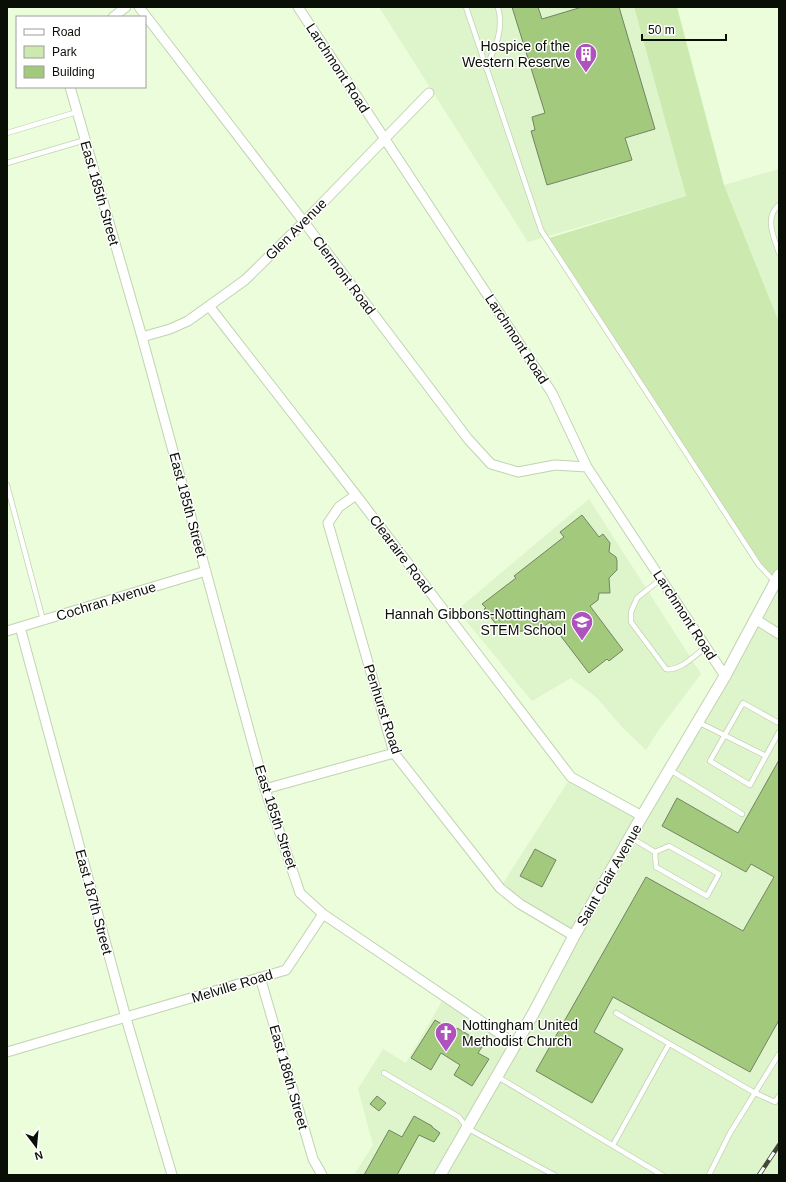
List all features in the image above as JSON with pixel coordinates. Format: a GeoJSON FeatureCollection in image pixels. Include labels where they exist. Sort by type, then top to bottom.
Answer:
{"type":"FeatureCollection","features":[{"type":"Feature","properties":{"kind":"street"},"geometry":{"type":"LineString","coordinates":[[114,16],[126,7]]}},
{"type":"Feature","properties":{"kind":"street","name":"Clermont Road"},"geometry":{"type":"LineString","coordinates":[[139,7],[146,16]]}},
{"type":"Feature","properties":{"kind":"street","name":"Larchmont Road"},"geometry":{"type":"LineString","coordinates":[[298,7],[552,393],[587,467],[725,676]]}},
{"type":"Feature","properties":{"kind":"street","name":"Clermont Road"},"geometry":{"type":"LineString","coordinates":[[146,16],[468,439],[491,464],[518,472],[555,465],[587,467]]}},
{"type":"Feature","properties":{"kind":"street","name":"East 185th Street"},"geometry":{"type":"LineString","coordinates":[[70,88],[142,337],[265,789],[300,893],[323,914]]}},
{"type":"Feature","properties":{"kind":"street","name":"Glen Avenue"},"geometry":{"type":"LineString","coordinates":[[142,337],[188,322],[246,280],[429,93]]}},
{"type":"Feature","properties":{"kind":"street","name":"Clearaire Road"},"geometry":{"type":"LineString","coordinates":[[209,306],[356,495],[571,777],[642,816]]}},
{"type":"Feature","properties":{"kind":"street","name":"Penhurst Road"},"geometry":{"type":"LineString","coordinates":[[356,495],[339,507],[328,523],[394,753],[500,888],[520,904],[574,936]]}},
{"type":"Feature","properties":{"kind":"street","name":"Cochran Avenue"},"geometry":{"type":"LineString","coordinates":[[7,631],[206,571]]}},
{"type":"Feature","properties":{"kind":"street","name":"Saint Clair Avenue"},"geometry":{"type":"LineString","coordinates":[[440,1175],[533,1014],[574,936],[642,816],[725,676],[777,578]]}},
{"type":"Feature","properties":{"kind":"street"},"geometry":{"type":"LineString","coordinates":[[755,619],[779,634]]}},
{"type":"Feature","properties":{"kind":"street","name":"East 187th Street"},"geometry":{"type":"LineString","coordinates":[[20,627],[126,1018],[172,1175]]}},
{"type":"Feature","properties":{"kind":"street"},"geometry":{"type":"LineString","coordinates":[[265,789],[394,753]]}},
{"type":"Feature","properties":{"kind":"street"},"geometry":{"type":"LineString","coordinates":[[323,914],[515,1044]]}},
{"type":"Feature","properties":{"kind":"street","name":"Melville Road"},"geometry":{"type":"LineString","coordinates":[[7,1052],[286,970],[323,914]]}},
{"type":"Feature","properties":{"kind":"street","name":"East 186th Street"},"geometry":{"type":"LineString","coordinates":[[260,977],[313,1159],[322,1175]]}},
{"type":"Feature","properties":{"kind":"lane"},"geometry":{"type":"LineString","coordinates":[[466,7],[540,230],[758,565],[777,578]]}},
{"type":"Feature","properties":{"kind":"lane"},"geometry":{"type":"LineString","coordinates":[[486,67],[500,34],[500,16],[498,7]]}},
{"type":"Feature","properties":{"kind":"lane"},"geometry":{"type":"LineString","coordinates":[[7,133],[77,112]]}},
{"type":"Feature","properties":{"kind":"lane"},"geometry":{"type":"LineString","coordinates":[[7,163],[85,140]]}},
{"type":"Feature","properties":{"kind":"lane"},"geometry":{"type":"LineString","coordinates":[[779,205],[774,209],[771,216],[772,232],[779,253]]}},
{"type":"Feature","properties":{"kind":"lane"},"geometry":{"type":"LineString","coordinates":[[7,485],[43,620]]}},
{"type":"Feature","properties":{"kind":"lane"},"geometry":{"type":"LineString","coordinates":[[661,579],[637,598],[631,612],[631,622],[666,669],[672,670],[684,664],[706,647]]}},
{"type":"Feature","properties":{"kind":"lane"},"geometry":{"type":"LineString","coordinates":[[779,724],[743,703],[710,761],[750,785],[779,732]]}},
{"type":"Feature","properties":{"kind":"lane"},"geometry":{"type":"LineString","coordinates":[[698,722],[766,756]]}},
{"type":"Feature","properties":{"kind":"lane"},"geometry":{"type":"LineString","coordinates":[[670,770],[742,814]]}},
{"type":"Feature","properties":{"kind":"lane"},"geometry":{"type":"LineString","coordinates":[[630,838],[655,852]]}},
{"type":"Feature","properties":{"kind":"lane"},"geometry":{"type":"LineString","coordinates":[[668,846],[719,874],[707,896],[656,868],[655,852],[668,846]]}},
{"type":"Feature","properties":{"kind":"lane"},"geometry":{"type":"LineString","coordinates":[[616,1013],[755,1093],[775,1102],[779,1096]]}},
{"type":"Feature","properties":{"kind":"lane"},"geometry":{"type":"LineString","coordinates":[[612,1144],[669,1044]]}},
{"type":"Feature","properties":{"kind":"lane"},"geometry":{"type":"LineString","coordinates":[[709,1175],[730,1133],[779,1054]]}},
{"type":"Feature","properties":{"kind":"lane"},"geometry":{"type":"LineString","coordinates":[[384,1073],[459,1117],[467,1128],[554,1175]]}},
{"type":"Feature","properties":{"kind":"lane"},"geometry":{"type":"LineString","coordinates":[[497,1076],[523,1093],[612,1144],[662,1175]]}},
{"type":"Feature","properties":{"kind":"shaded area"},"geometry":{"type":"Polygon","coordinates":[[[379,7],[634,7],[686,196],[528,242],[379,7]]]}},
{"type":"Feature","properties":{"kind":"shaded area"},"geometry":{"type":"Polygon","coordinates":[[[779,169],[779,322],[724,185],[779,169]]]}},
{"type":"Feature","properties":{"kind":"shaded area","name":"Hannah Gibbons-Nottingham STEM School"},"geometry":{"type":"Polygon","coordinates":[[[589,499],[701,674],[658,731],[646,750],[623,728],[596,697],[571,678],[532,701],[457,610],[589,499]]]}},
{"type":"Feature","properties":{"kind":"shaded area"},"geometry":{"type":"Polygon","coordinates":[[[779,575],[779,1175],[354,1175],[373,1145],[358,1089],[383,1049],[406,1063],[445,996],[515,1044],[574,936],[500,888],[571,777],[642,816],[779,575]]]}},
{"type":"Feature","properties":{"kind":"green space"},"geometry":{"type":"Polygon","coordinates":[[[634,7],[677,7],[724,185],[779,322],[779,575],[775,582],[759,565],[546,239],[686,196],[634,7]]]}},
{"type":"Feature","properties":{"kind":"building","name":"Hospice of the Western Reserve"},"geometry":{"type":"Polygon","coordinates":[[[512,7],[538,7],[542,19],[582,7],[619,7],[655,129],[625,138],[632,160],[547,185],[531,131],[535,130],[532,117],[545,113],[512,7]]]}},
{"type":"Feature","properties":{"kind":"building"},"geometry":{"type":"Polygon","coordinates":[[[582,515],[599,537],[603,534],[610,543],[609,552],[616,557],[617,570],[609,578],[610,593],[599,593],[598,600],[590,606],[623,650],[609,661],[607,659],[589,673],[550,622],[535,631],[530,632],[511,629],[504,634],[484,609],[486,608],[482,604],[516,578],[514,576],[564,537],[560,532],[582,515]]]}},
{"type":"Feature","properties":{"kind":"building"},"geometry":{"type":"Polygon","coordinates":[[[779,760],[779,1020],[750,1072],[613,997],[594,1032],[623,1049],[592,1103],[536,1071],[646,877],[743,931],[774,877],[751,864],[746,872],[662,826],[677,798],[738,833],[779,760]]]}},
{"type":"Feature","properties":{"kind":"building"},"geometry":{"type":"Polygon","coordinates":[[[535,849],[556,860],[542,887],[520,876],[535,849]]]}},
{"type":"Feature","properties":{"kind":"building","name":"Nottingham United Methodist Church"},"geometry":{"type":"Polygon","coordinates":[[[435,1020],[455,1032],[457,1028],[484,1044],[478,1053],[489,1059],[472,1086],[454,1075],[460,1065],[441,1053],[431,1070],[411,1058],[435,1020]]]}},
{"type":"Feature","properties":{"kind":"building"},"geometry":{"type":"Polygon","coordinates":[[[377,1096],[386,1103],[379,1111],[370,1104],[377,1096]]]}},
{"type":"Feature","properties":{"kind":"building"},"geometry":{"type":"Polygon","coordinates":[[[414,1116],[432,1126],[440,1133],[434,1142],[419,1135],[397,1175],[364,1175],[389,1130],[402,1137],[414,1116]]]}},
{"type":"Feature","properties":{"kind":"railway"},"geometry":{"type":"LineString","coordinates":[[759,1175],[779,1145]]}},
{"type":"Feature","properties":{"kind":"place","name":"Hospice of the Western Reserve"},"geometry":{"type":"Point","coordinates":[586,74]}},
{"type":"Feature","properties":{"kind":"place","name":"Hannah Gibbons-Nottingham STEM School"},"geometry":{"type":"Point","coordinates":[582,642]}},
{"type":"Feature","properties":{"kind":"place","name":"Nottingham United Methodist Church"},"geometry":{"type":"Point","coordinates":[446,1052]}}]}
